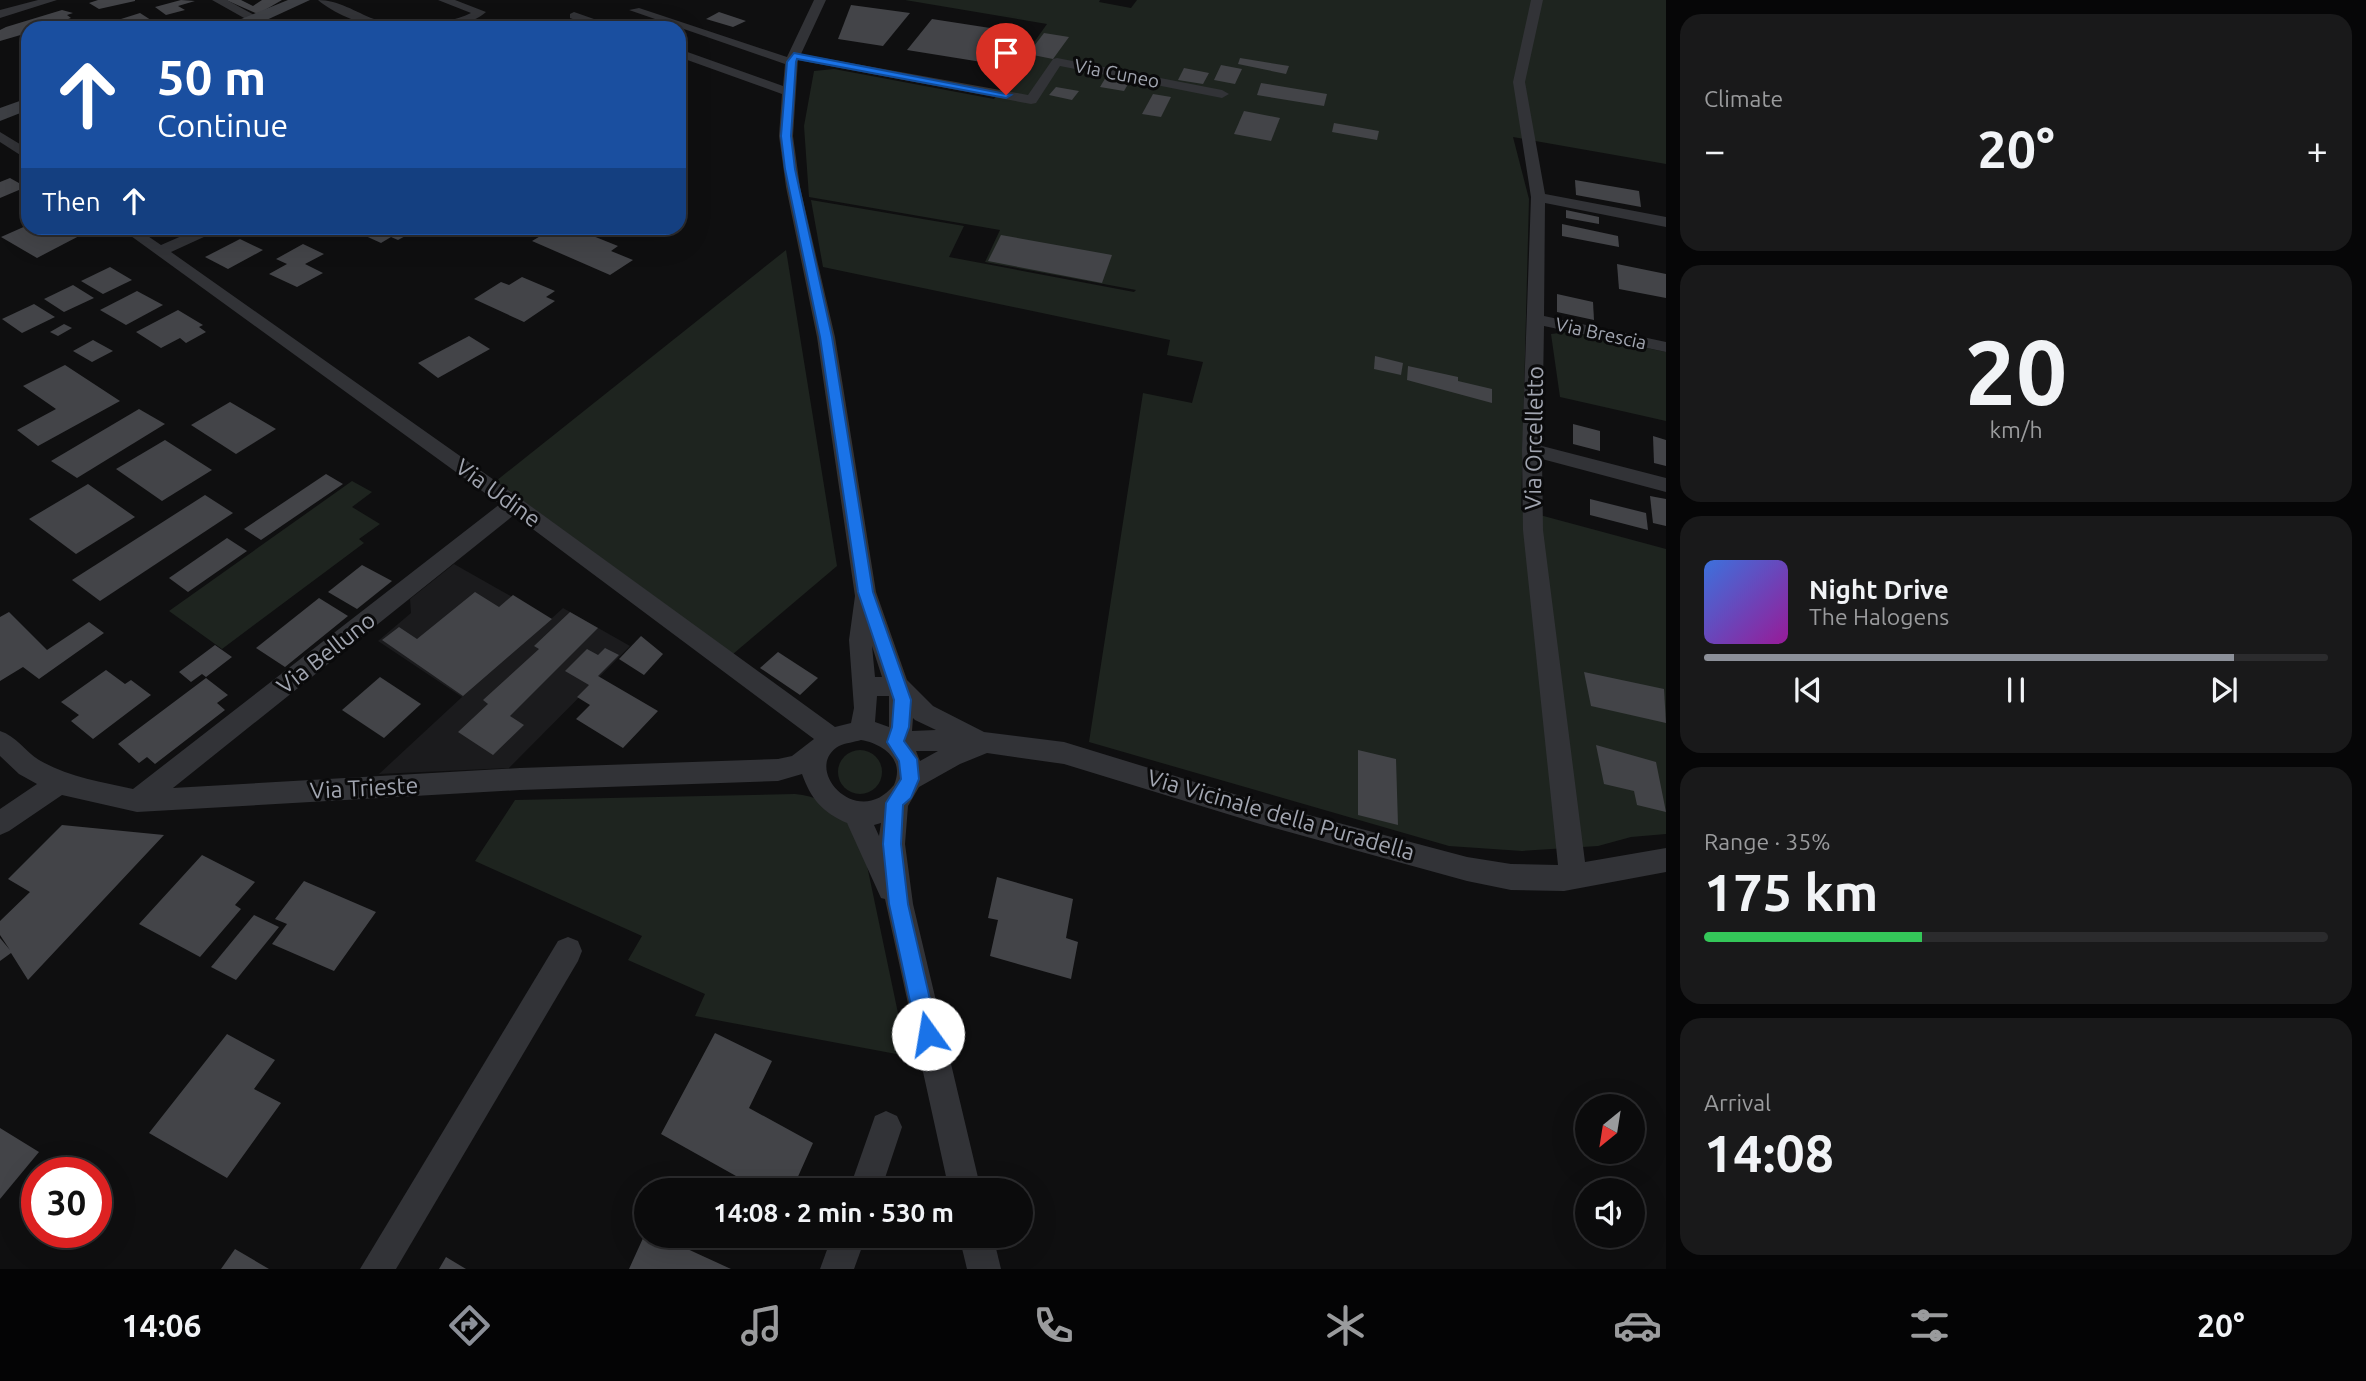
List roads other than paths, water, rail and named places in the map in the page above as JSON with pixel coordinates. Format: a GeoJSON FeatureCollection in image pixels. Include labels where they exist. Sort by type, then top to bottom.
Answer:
{"type":"FeatureCollection","features":[{"type":"Feature","properties":{"kind":"main road"},"geometry":{"type":"LineString","coordinates":[[257,20],[297,3]]}},
{"type":"Feature","properties":{"kind":"main road"},"geometry":{"type":"LineString","coordinates":[[2,111],[21,106]]}},
{"type":"Feature","properties":{"kind":"street"},"geometry":{"type":"LineString","coordinates":[[0,14],[51,0]]}},
{"type":"Feature","properties":{"kind":"street"},"geometry":{"type":"LineString","coordinates":[[218,0],[257,20]]}},
{"type":"Feature","properties":{"kind":"street"},"geometry":{"type":"LineString","coordinates":[[324,0],[374,21]]}},
{"type":"Feature","properties":{"kind":"street"},"geometry":{"type":"LineString","coordinates":[[444,0],[480,12],[456,21]]}},
{"type":"Feature","properties":{"kind":"street","name":"Via Orcelletto"},"geometry":{"type":"LineString","coordinates":[[1537,0],[1519,82],[1538,197],[1532,450],[1535,544],[1573,877]]}},
{"type":"Feature","properties":{"kind":"street"},"geometry":{"type":"LineString","coordinates":[[814,1],[793,59],[786,136],[790,169],[826,337],[865,592],[902,700],[901,727],[895,742]]}},
{"type":"Feature","properties":{"kind":"street"},"geometry":{"type":"LineString","coordinates":[[635,10],[670,21]]}},
{"type":"Feature","properties":{"kind":"street"},"geometry":{"type":"LineString","coordinates":[[574,16],[588,21]]}},
{"type":"Feature","properties":{"kind":"street"},"geometry":{"type":"LineString","coordinates":[[686,26],[793,59]]}},
{"type":"Feature","properties":{"kind":"street"},"geometry":{"type":"LineString","coordinates":[[686,56],[788,92]]}},
{"type":"Feature","properties":{"kind":"street","name":"Via Cuneo"},"geometry":{"type":"LineString","coordinates":[[793,59],[1031,100],[1057,62],[1222,93]]}},
{"type":"Feature","properties":{"kind":"street"},"geometry":{"type":"LineString","coordinates":[[0,136],[21,151]]}},
{"type":"Feature","properties":{"kind":"street"},"geometry":{"type":"LineString","coordinates":[[1538,197],[1666,222]]}},
{"type":"Feature","properties":{"kind":"street","name":"Via Udine"},"geometry":{"type":"LineString","coordinates":[[137,235],[514,504],[825,746]]}},
{"type":"Feature","properties":{"kind":"street"},"geometry":{"type":"LineString","coordinates":[[160,251],[196,235]]}},
{"type":"Feature","properties":{"kind":"street","name":"Via Brescia"},"geometry":{"type":"LineString","coordinates":[[1536,318],[1666,347]]}},
{"type":"Feature","properties":{"kind":"street"},"geometry":{"type":"LineString","coordinates":[[1532,450],[1666,485]]}},
{"type":"Feature","properties":{"kind":"street","name":"Via Belluno"},"geometry":{"type":"LineString","coordinates":[[137,801],[514,504]]}},
{"type":"Feature","properties":{"kind":"street"},"geometry":{"type":"LineString","coordinates":[[861,730],[866,708],[860,640],[865,592]]}},
{"type":"Feature","properties":{"kind":"street"},"geometry":{"type":"LineString","coordinates":[[865,686],[899,687],[923,713],[990,743]]}},
{"type":"Feature","properties":{"kind":"street"},"geometry":{"type":"LineString","coordinates":[[861,730],[885,735],[895,742],[908,759],[910,779],[895,803],[869,813],[841,809],[828,801],[814,778],[813,765],[825,746],[861,730]]}},
{"type":"Feature","properties":{"kind":"street","name":"Via Vicinale della Puradella"},"geometry":{"type":"LineString","coordinates":[[895,742],[929,740],[990,743],[1063,753],[1259,813],[1482,873],[1525,879],[1573,877],[1666,860]]}},
{"type":"Feature","properties":{"kind":"street","name":"Via Trieste"},"geometry":{"type":"LineString","coordinates":[[0,741],[28,766],[59,783],[137,801],[520,779],[778,770],[798,765],[825,746]]}},
{"type":"Feature","properties":{"kind":"street"},"geometry":{"type":"LineString","coordinates":[[910,779],[953,755],[990,743]]}},
{"type":"Feature","properties":{"kind":"street","name":"Via Trieste"},"geometry":{"type":"LineString","coordinates":[[744,770],[787,778],[819,790]]}},
{"type":"Feature","properties":{"kind":"street"},"geometry":{"type":"LineString","coordinates":[[0,823],[59,783]]}},
{"type":"Feature","properties":{"kind":"street"},"geometry":{"type":"LineString","coordinates":[[895,803],[892,844],[899,904],[962,1178]]}},
{"type":"Feature","properties":{"kind":"street"},"geometry":{"type":"LineString","coordinates":[[855,812],[899,904]]}},
{"type":"Feature","properties":{"kind":"street"},"geometry":{"type":"LineString","coordinates":[[377,1269],[568,951]]}},
{"type":"Feature","properties":{"kind":"street"},"geometry":{"type":"LineString","coordinates":[[869,1178],[886,1127]]}},
{"type":"Feature","properties":{"kind":"street"},"geometry":{"type":"LineString","coordinates":[[837,1269],[845,1248]]}},
{"type":"Feature","properties":{"kind":"street"},"geometry":{"type":"LineString","coordinates":[[979,1248],[984,1269]]}}]}
